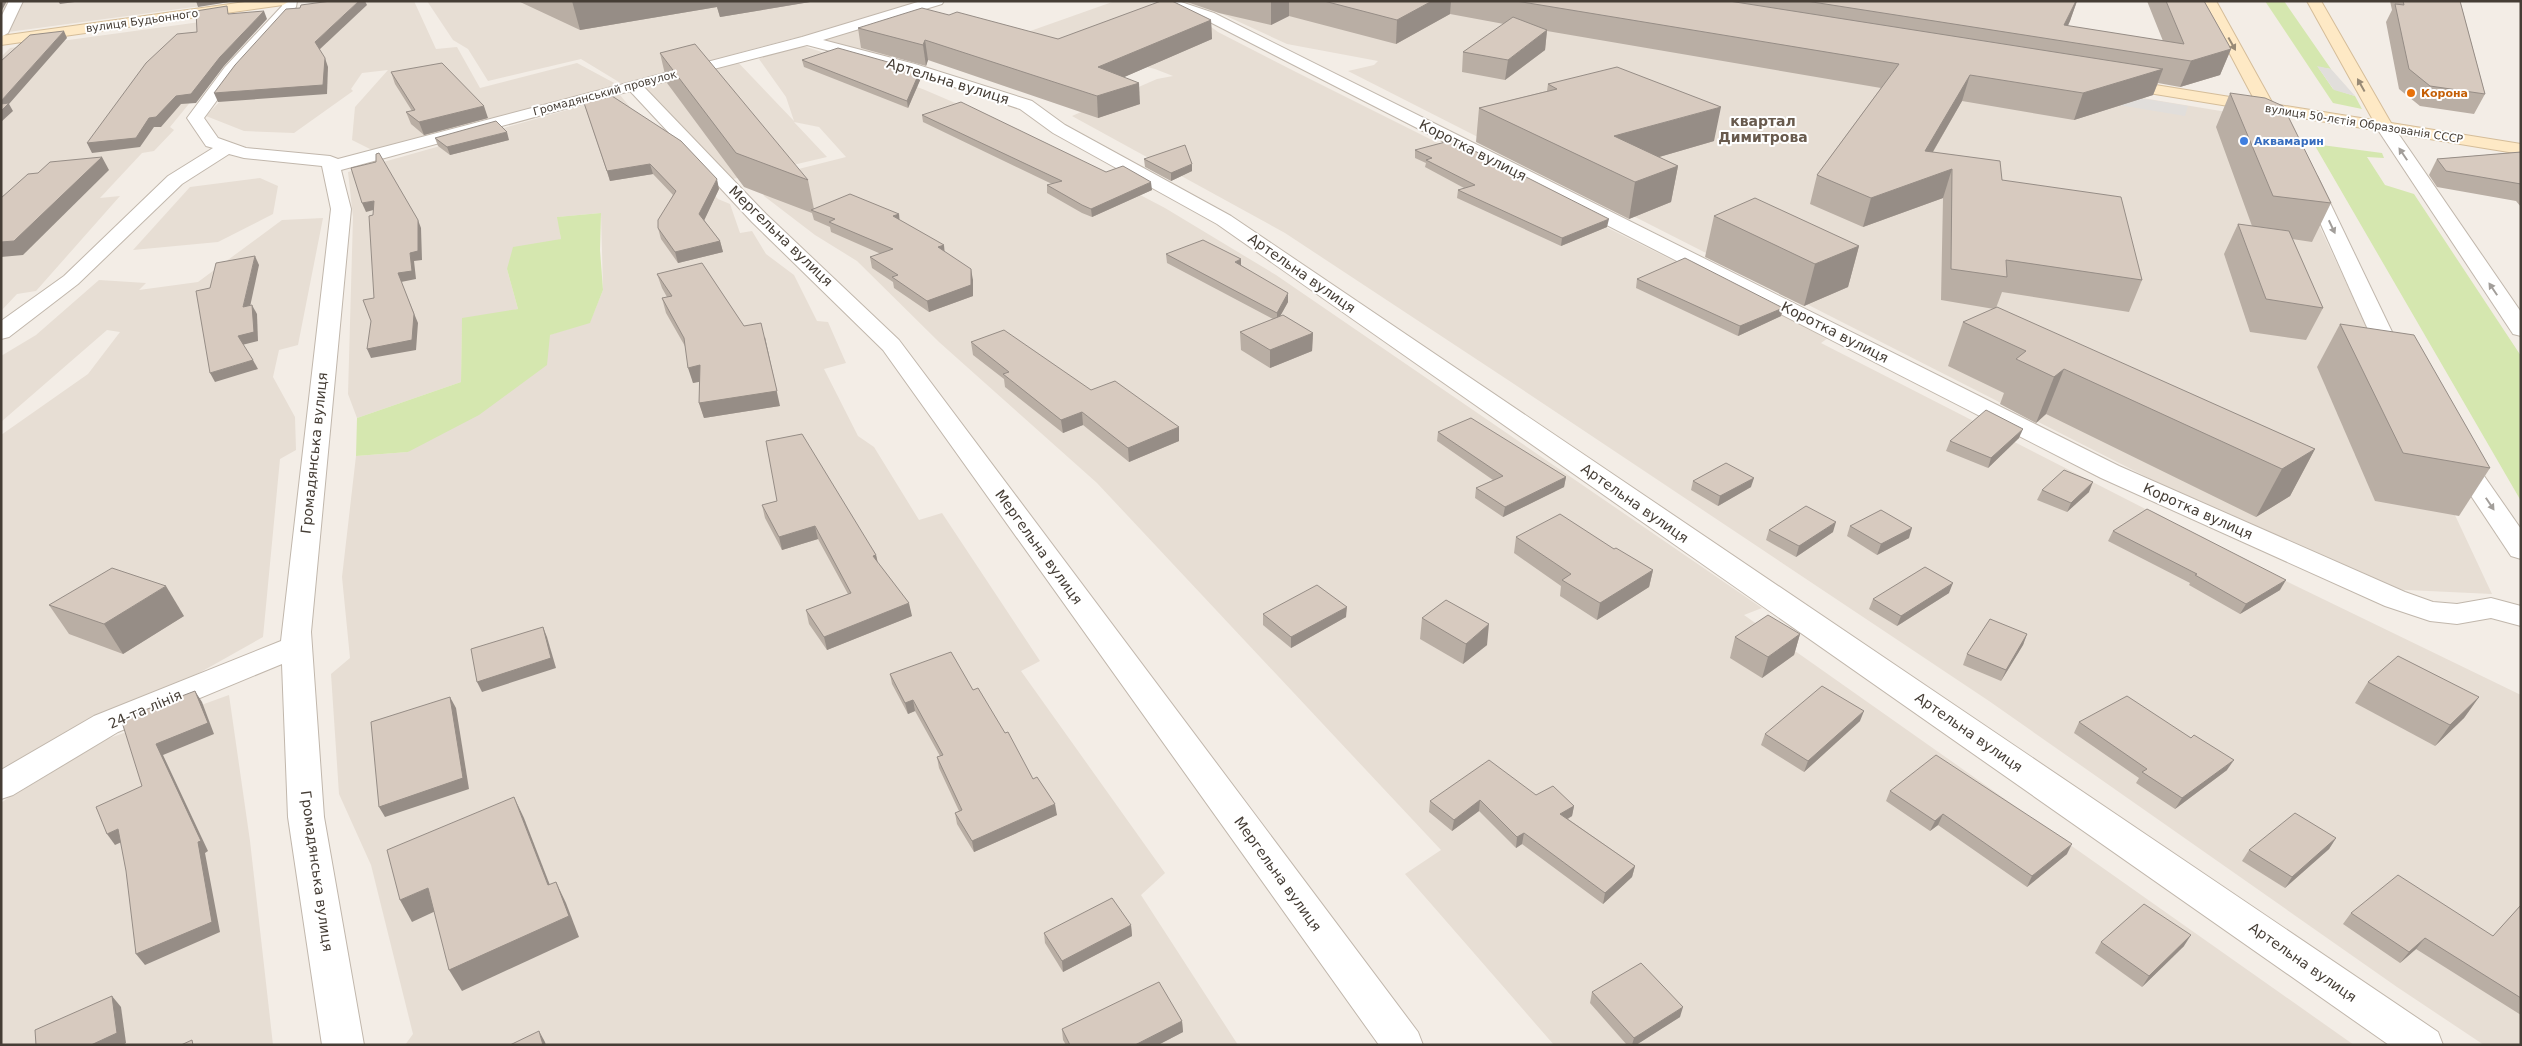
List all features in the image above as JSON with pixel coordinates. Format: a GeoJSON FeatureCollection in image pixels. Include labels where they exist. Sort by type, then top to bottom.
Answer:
{"type":"FeatureCollection","features":[{"type":"Feature","properties":{"kind":"street"},"geometry":{"type":"LineString","coordinates":[[1,33],[16,1]]}},
{"type":"Feature","properties":{"kind":"street","name":"вулиця Будьонного"},"geometry":{"type":"LineString","coordinates":[[1,41],[283,1]]}},
{"type":"Feature","properties":{"kind":"street"},"geometry":{"type":"LineString","coordinates":[[290,1],[289,7],[232,70],[195,118],[212,142],[244,153],[330,161],[330,167]]}},
{"type":"Feature","properties":{"kind":"street","name":"Громадянський провулок"},"geometry":{"type":"LineString","coordinates":[[330,167],[807,40],[937,1]]}},
{"type":"Feature","properties":{"kind":"street","name":"Коротка вулиця"},"geometry":{"type":"LineString","coordinates":[[1163,1],[1209,16],[2110,472],[2395,599],[2430,611],[2457,614],[2490,608],[2521,616]]}},
{"type":"Feature","properties":{"kind":"street"},"geometry":{"type":"LineString","coordinates":[[2209,1],[2267,108],[2290,136]]}},
{"type":"Feature","properties":{"kind":"street"},"geometry":{"type":"LineString","coordinates":[[2314,1],[2385,127],[2521,329]]}},
{"type":"Feature","properties":{"kind":"street","name":"Артельна вулиця"},"geometry":{"type":"LineString","coordinates":[[807,40],[909,68],[1026,105],[1059,129],[1224,220],[2423,1045]]}},
{"type":"Feature","properties":{"kind":"street","name":"вулиця 50-лєтія Образованія СССР"},"geometry":{"type":"LineString","coordinates":[[2106,82],[2521,150]]}},
{"type":"Feature","properties":{"kind":"street","name":"Мергельна вулиця"},"geometry":{"type":"LineString","coordinates":[[633,85],[759,218],[805,260],[891,345],[1403,1045]]}},
{"type":"Feature","properties":{"kind":"street"},"geometry":{"type":"LineString","coordinates":[[1,332],[71,280],[175,180],[228,147]]}},
{"type":"Feature","properties":{"kind":"street"},"geometry":{"type":"LineString","coordinates":[[2302,163],[2393,360],[2409,385]]}},
{"type":"Feature","properties":{"kind":"street","name":"Громадянська вулиця"},"geometry":{"type":"LineString","coordinates":[[330,167],[341,209],[296,632],[306,817],[343,1045]]}},
{"type":"Feature","properties":{"kind":"street"},"geometry":{"type":"LineString","coordinates":[[2443,434],[2521,550]]}},
{"type":"Feature","properties":{"kind":"street","name":"24-та лінія"},"geometry":{"type":"LineString","coordinates":[[1,786],[106,724],[297,646]]}},
{"type":"Feature","properties":{"kind":"shaded area"},"geometry":{"type":"Polygon","coordinates":[[[1,1],[238,1],[1,33],[1,1]]]}},
{"type":"Feature","properties":{"kind":"shaded area"},"geometry":{"type":"Polygon","coordinates":[[[358,1],[414,1],[436,49],[457,47],[480,88],[577,63],[618,85],[372,150],[352,140],[355,107],[388,70],[362,73],[351,89],[353,91],[294,133],[244,131],[206,116],[286,32],[358,1]]]}},
{"type":"Feature","properties":{"kind":"shaded area"},"geometry":{"type":"Polygon","coordinates":[[[427,1],[942,1],[919,9],[969,27],[874,62],[794,38],[731,55],[794,121],[786,97],[759,59],[771,51],[803,46],[847,60],[925,90],[1009,126],[1165,208],[1276,275],[1762,608],[1744,615],[2354,1045],[1554,1045],[1405,874],[1441,850],[1097,483],[939,342],[857,261],[815,235],[764,196],[759,179],[846,157],[819,127],[794,122],[827,157],[720,182],[632,90],[581,59],[488,81],[468,49],[453,40],[427,1]]]}},
{"type":"Feature","properties":{"kind":"shaded area"},"geometry":{"type":"Polygon","coordinates":[[[1115,1],[1144,1],[1199,18],[1218,32],[1296,72],[1828,338],[1821,343],[2294,585],[2521,695],[2521,1045],[2484,1045],[2397,987],[1989,701],[1285,233],[1072,116],[1157,79],[1173,76],[1155,69],[1019,35],[1115,1]]]}},
{"type":"Feature","properties":{"kind":"shaded area"},"geometry":{"type":"Polygon","coordinates":[[[1180,1],[1554,1],[2245,115],[2279,140],[2492,594],[2365,588],[1348,71],[1374,65],[1378,61],[1287,44],[1222,14],[1180,1]]]}},
{"type":"Feature","properties":{"kind":"shaded area"},"geometry":{"type":"Polygon","coordinates":[[[244,16],[266,17],[247,33],[170,127],[174,130],[154,151],[142,153],[100,198],[120,196],[36,291],[17,294],[1,311],[1,57],[10,48],[244,16]]]}},
{"type":"Feature","properties":{"kind":"shaded area"},"geometry":{"type":"Polygon","coordinates":[[[2317,66],[2331,69],[2355,96],[2334,90],[2317,66]]]}},
{"type":"Feature","properties":{"kind":"shaded area"},"geometry":{"type":"Polygon","coordinates":[[[1991,74],[2188,106],[2185,116],[1986,83],[1991,74]]]}},
{"type":"Feature","properties":{"kind":"shaded area"},"geometry":{"type":"Polygon","coordinates":[[[620,95],[665,149],[689,167],[718,199],[730,204],[740,233],[752,231],[766,254],[794,275],[817,321],[828,322],[846,363],[824,369],[858,436],[874,447],[919,520],[942,513],[1040,661],[1021,671],[1165,873],[1141,895],[1238,1045],[405,1045],[413,1034],[371,865],[339,794],[331,674],[350,658],[342,577],[356,456],[408,452],[549,335],[590,322],[603,290],[601,213],[558,217],[561,239],[507,269],[518,309],[462,323],[461,382],[357,418],[348,394],[353,217],[348,172],[620,95]]]}},
{"type":"Feature","properties":{"kind":"shaded area"},"geometry":{"type":"Polygon","coordinates":[[[260,178],[278,186],[273,214],[218,242],[133,250],[190,187],[260,178]]]}},
{"type":"Feature","properties":{"kind":"shaded area"},"geometry":{"type":"Polygon","coordinates":[[[323,218],[298,345],[279,350],[273,377],[295,417],[296,450],[280,459],[263,637],[199,673],[21,758],[1,770],[1,435],[88,374],[120,332],[107,330],[1,422],[1,356],[36,335],[99,280],[146,283],[139,290],[198,282],[282,220],[323,218]]]}},
{"type":"Feature","properties":{"kind":"shaded area"},"geometry":{"type":"Polygon","coordinates":[[[229,695],[250,841],[273,1045],[1,1045],[1,803],[71,752],[229,695]]]}},
{"type":"Feature","properties":{"kind":"green space"},"geometry":{"type":"Polygon","coordinates":[[[2265,1],[2284,1],[2331,69],[2318,67],[2333,89],[2355,96],[2362,109],[2333,103],[2265,1]]]}},
{"type":"Feature","properties":{"kind":"green space"},"geometry":{"type":"Polygon","coordinates":[[[2314,144],[2382,153],[2384,158],[2367,157],[2385,185],[2414,194],[2521,356],[2521,501],[2314,144]]]}},
{"type":"Feature","properties":{"kind":"green space"},"geometry":{"type":"Polygon","coordinates":[[[601,213],[600,250],[603,290],[590,323],[550,335],[547,365],[479,415],[408,452],[356,456],[357,418],[461,382],[462,318],[518,309],[507,269],[513,247],[561,239],[557,217],[601,213]]]}},
{"type":"Feature","properties":{"kind":"building"},"geometry":{"type":"Polygon","coordinates":[[[331,1],[359,1],[315,42],[325,58],[323,85],[214,93],[235,65],[286,9],[331,1]]]}},
{"type":"Feature","properties":{"kind":"building"},"geometry":{"type":"Polygon","coordinates":[[[1161,1],[1172,1],[1211,20],[1098,67],[1139,83],[1097,96],[925,40],[923,45],[858,28],[922,8],[949,15],[957,12],[1058,39],[1161,1]]]}},
{"type":"Feature","properties":{"kind":"building"},"geometry":{"type":"Polygon","coordinates":[[[1324,1],[1432,1],[1397,20],[1324,1]]]}},
{"type":"Feature","properties":{"kind":"building"},"geometry":{"type":"Polygon","coordinates":[[[1516,1],[1729,1],[2163,69],[2083,93],[1970,75],[1925,151],[2000,161],[2002,180],[2121,197],[2142,280],[2006,260],[2007,277],[1951,269],[1952,169],[1871,198],[1817,175],[1899,64],[1516,1]]]}},
{"type":"Feature","properties":{"kind":"building"},"geometry":{"type":"Polygon","coordinates":[[[1806,1],[2076,1],[2064,25],[2184,44],[2166,1],[2204,1],[2231,49],[2191,61],[1806,1]]]}},
{"type":"Feature","properties":{"kind":"building"},"geometry":{"type":"Polygon","coordinates":[[[2403,1],[2460,1],[2485,94],[2430,86],[2409,69],[2395,4],[2404,5],[2403,1]]]}},
{"type":"Feature","properties":{"kind":"building"},"geometry":{"type":"Polygon","coordinates":[[[227,6],[228,14],[264,11],[220,57],[191,94],[176,96],[156,117],[149,118],[136,138],[87,143],[146,63],[177,34],[197,32],[196,11],[227,6]]]}},
{"type":"Feature","properties":{"kind":"building"},"geometry":{"type":"Polygon","coordinates":[[[1513,17],[1547,30],[1508,60],[1463,52],[1513,17]]]}},
{"type":"Feature","properties":{"kind":"building"},"geometry":{"type":"Polygon","coordinates":[[[64,31],[1,101],[1,61],[30,35],[64,31]]]}},
{"type":"Feature","properties":{"kind":"building"},"geometry":{"type":"Polygon","coordinates":[[[695,44],[808,180],[736,153],[660,53],[695,44]]]}},
{"type":"Feature","properties":{"kind":"building"},"geometry":{"type":"Polygon","coordinates":[[[838,48],[920,71],[907,101],[802,60],[838,48]]]}},
{"type":"Feature","properties":{"kind":"building"},"geometry":{"type":"Polygon","coordinates":[[[442,63],[484,106],[419,122],[406,112],[415,110],[391,72],[442,63]]]}},
{"type":"Feature","properties":{"kind":"building"},"geometry":{"type":"Polygon","coordinates":[[[1617,67],[1721,107],[1614,136],[1678,166],[1635,182],[1479,108],[1557,89],[1548,84],[1617,67]]]}},
{"type":"Feature","properties":{"kind":"building"},"geometry":{"type":"Polygon","coordinates":[[[2230,93],[2265,98],[2283,106],[2331,203],[2273,196],[2230,93]]]}},
{"type":"Feature","properties":{"kind":"building"},"geometry":{"type":"Polygon","coordinates":[[[612,96],[681,141],[717,179],[699,214],[720,241],[675,252],[658,228],[658,220],[676,191],[650,164],[607,171],[584,103],[612,96]]]}},
{"type":"Feature","properties":{"kind":"building"},"geometry":{"type":"Polygon","coordinates":[[[961,102],[1106,172],[1123,166],[1151,182],[1091,209],[1047,185],[1062,181],[922,115],[961,102]]]}},
{"type":"Feature","properties":{"kind":"building"},"geometry":{"type":"Polygon","coordinates":[[[9,103],[1,111],[1,104],[9,103]]]}},
{"type":"Feature","properties":{"kind":"building"},"geometry":{"type":"Polygon","coordinates":[[[496,121],[507,132],[447,147],[435,138],[496,121]]]}},
{"type":"Feature","properties":{"kind":"building"},"geometry":{"type":"Polygon","coordinates":[[[1453,140],[1609,219],[1562,238],[1458,190],[1475,185],[1426,160],[1432,158],[1415,150],[1453,140]]]}},
{"type":"Feature","properties":{"kind":"building"},"geometry":{"type":"Polygon","coordinates":[[[1185,145],[1192,164],[1171,173],[1144,159],[1185,145]]]}},
{"type":"Feature","properties":{"kind":"building"},"geometry":{"type":"Polygon","coordinates":[[[2521,152],[2521,184],[2446,171],[2437,159],[2521,152]]]}},
{"type":"Feature","properties":{"kind":"building"},"geometry":{"type":"Polygon","coordinates":[[[379,153],[418,220],[418,251],[410,253],[412,271],[398,273],[414,314],[412,340],[367,349],[371,321],[363,300],[374,298],[369,216],[373,215],[374,201],[362,203],[351,168],[376,162],[376,154],[379,153]]]}},
{"type":"Feature","properties":{"kind":"building"},"geometry":{"type":"Polygon","coordinates":[[[102,157],[14,241],[1,242],[1,198],[28,174],[38,173],[50,162],[102,157]]]}},
{"type":"Feature","properties":{"kind":"building"},"geometry":{"type":"Polygon","coordinates":[[[850,194],[899,214],[893,216],[944,245],[938,247],[971,269],[971,285],[927,301],[892,277],[898,275],[870,257],[893,249],[829,222],[835,219],[811,210],[850,194]]]}},
{"type":"Feature","properties":{"kind":"building"},"geometry":{"type":"Polygon","coordinates":[[[1755,198],[1859,246],[1815,264],[1714,216],[1755,198]]]}},
{"type":"Feature","properties":{"kind":"building"},"geometry":{"type":"Polygon","coordinates":[[[2238,224],[2289,231],[2323,308],[2266,299],[2238,224]]]}},
{"type":"Feature","properties":{"kind":"building"},"geometry":{"type":"Polygon","coordinates":[[[1203,240],[1241,259],[1235,262],[1288,293],[1277,313],[1166,254],[1203,240]]]}},
{"type":"Feature","properties":{"kind":"building"},"geometry":{"type":"Polygon","coordinates":[[[255,256],[243,307],[252,305],[254,332],[238,336],[253,360],[210,373],[196,291],[210,288],[216,263],[255,256]]]}},
{"type":"Feature","properties":{"kind":"building"},"geometry":{"type":"Polygon","coordinates":[[[1685,258],[1783,308],[1740,326],[1637,279],[1685,258]]]}},
{"type":"Feature","properties":{"kind":"building"},"geometry":{"type":"Polygon","coordinates":[[[702,263],[744,326],[761,323],[777,391],[699,403],[700,365],[688,368],[684,338],[662,298],[672,296],[657,274],[702,263]]]}},
{"type":"Feature","properties":{"kind":"building"},"geometry":{"type":"Polygon","coordinates":[[[1997,307],[2315,449],[2282,469],[2064,369],[2054,377],[2016,359],[2026,351],[1963,322],[1997,307]]]}},
{"type":"Feature","properties":{"kind":"building"},"geometry":{"type":"Polygon","coordinates":[[[1283,315],[1313,333],[1270,350],[1240,332],[1283,315]]]}},
{"type":"Feature","properties":{"kind":"building"},"geometry":{"type":"Polygon","coordinates":[[[2340,324],[2414,335],[2490,468],[2403,453],[2340,324]]]}},
{"type":"Feature","properties":{"kind":"building"},"geometry":{"type":"Polygon","coordinates":[[[1004,330],[1091,390],[1115,381],[1179,427],[1128,448],[1082,412],[1061,420],[1003,374],[1009,372],[971,342],[1004,330]]]}},
{"type":"Feature","properties":{"kind":"building"},"geometry":{"type":"Polygon","coordinates":[[[1986,410],[2023,429],[1991,458],[1950,441],[1986,410]]]}},
{"type":"Feature","properties":{"kind":"building"},"geometry":{"type":"Polygon","coordinates":[[[1471,418],[1566,477],[1505,507],[1476,488],[1503,476],[1438,432],[1471,418]]]}},
{"type":"Feature","properties":{"kind":"building"},"geometry":{"type":"Polygon","coordinates":[[[802,434],[876,555],[873,556],[909,603],[824,637],[806,610],[851,593],[815,526],[779,537],[762,505],[777,501],[766,441],[802,434]]]}},
{"type":"Feature","properties":{"kind":"building"},"geometry":{"type":"Polygon","coordinates":[[[1726,463],[1754,478],[1720,496],[1693,481],[1726,463]]]}},
{"type":"Feature","properties":{"kind":"building"},"geometry":{"type":"Polygon","coordinates":[[[2064,470],[2093,482],[2071,503],[2042,490],[2064,470]]]}},
{"type":"Feature","properties":{"kind":"building"},"geometry":{"type":"Polygon","coordinates":[[[1806,506],[1836,522],[1799,546],[1769,530],[1806,506]]]}},
{"type":"Feature","properties":{"kind":"building"},"geometry":{"type":"Polygon","coordinates":[[[2147,509],[2286,580],[2246,604],[2195,575],[2197,574],[2113,531],[2147,509]]]}},
{"type":"Feature","properties":{"kind":"building"},"geometry":{"type":"Polygon","coordinates":[[[1881,510],[1912,528],[1881,544],[1850,526],[1881,510]]]}},
{"type":"Feature","properties":{"kind":"building"},"geometry":{"type":"Polygon","coordinates":[[[1560,514],[1614,549],[1616,548],[1653,570],[1600,603],[1562,580],[1571,574],[1516,537],[1560,514]]]}},
{"type":"Feature","properties":{"kind":"building"},"geometry":{"type":"Polygon","coordinates":[[[1925,567],[1953,583],[1901,616],[1873,599],[1925,567]]]}},
{"type":"Feature","properties":{"kind":"building"},"geometry":{"type":"Polygon","coordinates":[[[112,568],[166,586],[104,624],[49,605],[112,568]]]}},
{"type":"Feature","properties":{"kind":"building"},"geometry":{"type":"Polygon","coordinates":[[[1317,585],[1347,607],[1291,637],[1263,614],[1317,585]]]}},
{"type":"Feature","properties":{"kind":"building"},"geometry":{"type":"Polygon","coordinates":[[[1446,600],[1489,624],[1466,644],[1422,618],[1446,600]]]}},
{"type":"Feature","properties":{"kind":"building"},"geometry":{"type":"Polygon","coordinates":[[[1768,615],[1800,634],[1768,657],[1735,637],[1768,615]]]}},
{"type":"Feature","properties":{"kind":"building"},"geometry":{"type":"Polygon","coordinates":[[[1990,619],[2027,634],[2006,670],[1967,654],[1990,619]]]}},
{"type":"Feature","properties":{"kind":"building"},"geometry":{"type":"Polygon","coordinates":[[[543,627],[551,658],[477,682],[471,649],[543,627]]]}},
{"type":"Feature","properties":{"kind":"building"},"geometry":{"type":"Polygon","coordinates":[[[951,652],[973,690],[978,688],[1005,733],[1008,732],[1033,779],[1037,777],[1055,804],[972,841],[955,813],[962,810],[937,757],[943,755],[913,700],[905,703],[890,674],[951,652]]]}},
{"type":"Feature","properties":{"kind":"building"},"geometry":{"type":"Polygon","coordinates":[[[2398,656],[2479,697],[2450,725],[2368,682],[2398,656]]]}},
{"type":"Feature","properties":{"kind":"building"},"geometry":{"type":"Polygon","coordinates":[[[1822,686],[1864,711],[1808,761],[1765,734],[1822,686]]]}},
{"type":"Feature","properties":{"kind":"building"},"geometry":{"type":"Polygon","coordinates":[[[195,691],[208,723],[156,744],[201,841],[198,842],[212,922],[136,954],[126,871],[118,829],[107,834],[96,807],[142,786],[121,719],[195,691]]]}},
{"type":"Feature","properties":{"kind":"building"},"geometry":{"type":"Polygon","coordinates":[[[2127,696],[2191,738],[2194,735],[2234,760],[2182,798],[2142,772],[2147,769],[2079,722],[2127,696]]]}},
{"type":"Feature","properties":{"kind":"building"},"geometry":{"type":"Polygon","coordinates":[[[450,697],[463,778],[379,807],[371,722],[450,697]]]}},
{"type":"Feature","properties":{"kind":"building"},"geometry":{"type":"Polygon","coordinates":[[[1936,755],[2072,844],[2032,876],[1943,814],[1935,821],[1890,791],[1936,755]]]}},
{"type":"Feature","properties":{"kind":"building"},"geometry":{"type":"Polygon","coordinates":[[[1489,760],[1536,795],[1553,786],[1574,806],[1560,814],[1635,866],[1605,893],[1524,833],[1517,837],[1480,800],[1454,820],[1430,801],[1489,760]]]}},
{"type":"Feature","properties":{"kind":"building"},"geometry":{"type":"Polygon","coordinates":[[[514,797],[548,885],[556,882],[569,916],[449,970],[428,888],[400,900],[387,850],[514,797]]]}},
{"type":"Feature","properties":{"kind":"building"},"geometry":{"type":"Polygon","coordinates":[[[2295,813],[2336,838],[2292,877],[2249,850],[2295,813]]]}},
{"type":"Feature","properties":{"kind":"building"},"geometry":{"type":"Polygon","coordinates":[[[2398,875],[2493,936],[2521,905],[2521,998],[2425,938],[2409,952],[2351,913],[2398,875]]]}},
{"type":"Feature","properties":{"kind":"building"},"geometry":{"type":"Polygon","coordinates":[[[1112,898],[1131,925],[1062,961],[1044,933],[1112,898]]]}},
{"type":"Feature","properties":{"kind":"building"},"geometry":{"type":"Polygon","coordinates":[[[2144,904],[2191,935],[2149,976],[2101,942],[2144,904]]]}},
{"type":"Feature","properties":{"kind":"building"},"geometry":{"type":"Polygon","coordinates":[[[1641,963],[1683,1007],[1634,1038],[1592,992],[1641,963]]]}},
{"type":"Feature","properties":{"kind":"building"},"geometry":{"type":"Polygon","coordinates":[[[1159,982],[1182,1021],[1135,1045],[1070,1045],[1062,1029],[1159,982]]]}},
{"type":"Feature","properties":{"kind":"building"},"geometry":{"type":"Polygon","coordinates":[[[112,996],[117,1033],[91,1045],[36,1045],[35,1030],[112,996]]]}},
{"type":"Feature","properties":{"kind":"building"},"geometry":{"type":"Polygon","coordinates":[[[539,1031],[543,1045],[510,1045],[539,1031]]]}},
{"type":"Feature","properties":{"kind":"building"},"geometry":{"type":"Polygon","coordinates":[[[192,1040],[193,1045],[181,1045],[192,1040]]]}},
{"type":"Feature","properties":{"kind":"place","name":"Корона"},"geometry":{"type":"Point","coordinates":[2411,93]}},
{"type":"Feature","properties":{"kind":"place","name":"Аквамарин"},"geometry":{"type":"Point","coordinates":[2244,141]}},
{"type":"Feature","properties":{"kind":"district","name":"квартал Димитрова"},"geometry":{"type":"Point","coordinates":[1763,130]}}]}
